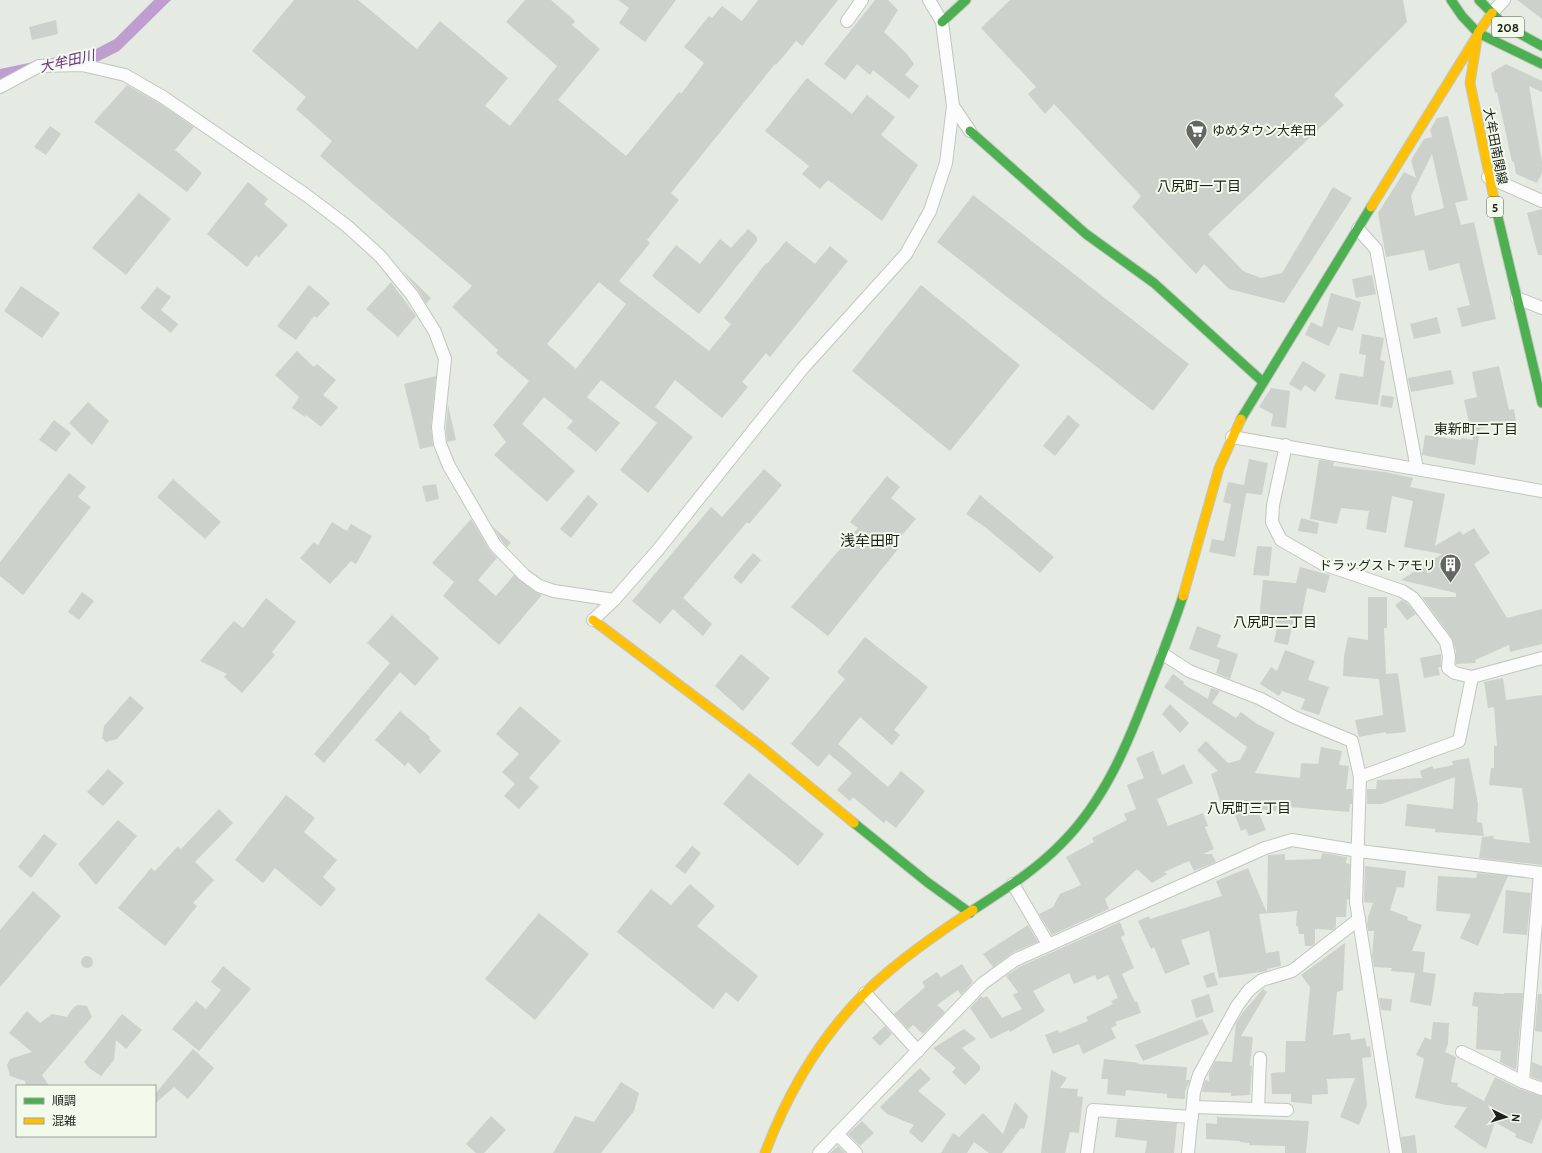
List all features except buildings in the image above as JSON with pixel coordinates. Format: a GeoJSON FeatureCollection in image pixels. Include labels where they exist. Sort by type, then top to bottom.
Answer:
{"type":"FeatureCollection","features":[{"type":"Feature","properties":{"kind":"main road"},"geometry":{"type":"LineString","coordinates":[[942,22],[966,0]]}},
{"type":"Feature","properties":{"kind":"main road","name":"208"},"geometry":{"type":"LineString","coordinates":[[1451,0],[1462,16],[1478,34],[1542,64]]}},
{"type":"Feature","properties":{"kind":"main road","name":"208"},"geometry":{"type":"LineString","coordinates":[[1478,0],[1504,24],[1542,46]]}},
{"type":"Feature","properties":{"kind":"main road","name":"大牟田南関線"},"geometry":{"type":"LineString","coordinates":[[1492,13],[1478,34],[1470,83],[1488,177],[1542,403]]}},
{"type":"Feature","properties":{"kind":"main road"},"geometry":{"type":"LineString","coordinates":[[765,1153],[772,1133],[811,1061],[847,1012],[865,993],[906,957],[1012,884],[1051,854],[1073,833],[1092,808],[1111,775],[1134,725],[1163,654],[1190,574],[1212,490],[1232,436],[1263,382],[1478,34]]}},
{"type":"Feature","properties":{"kind":"main road"},"geometry":{"type":"LineString","coordinates":[[970,131],[1086,234],[1154,283],[1263,382]]}},
{"type":"Feature","properties":{"kind":"main road"},"geometry":{"type":"LineString","coordinates":[[593,620],[760,745],[927,882],[970,913]]}},
{"type":"Feature","properties":{"kind":"street"},"geometry":{"type":"LineString","coordinates":[[847,21],[862,0]]}},
{"type":"Feature","properties":{"kind":"street"},"geometry":{"type":"LineString","coordinates":[[593,620],[614,600],[656,551],[803,368],[906,254],[930,211],[946,163],[953,106],[942,22],[929,0]]}},
{"type":"Feature","properties":{"kind":"street"},"geometry":{"type":"LineString","coordinates":[[1492,13],[1504,0]]}},
{"type":"Feature","properties":{"kind":"street"},"geometry":{"type":"LineString","coordinates":[[0,87],[39,66],[82,65],[125,75],[163,97],[306,195],[347,226],[380,256],[412,295],[435,332],[445,359],[438,427],[440,444],[449,466],[495,545],[524,575],[539,586],[554,591],[614,600]]}},
{"type":"Feature","properties":{"kind":"street"},"geometry":{"type":"LineString","coordinates":[[953,106],[970,131]]}},
{"type":"Feature","properties":{"kind":"street"},"geometry":{"type":"LineString","coordinates":[[1488,177],[1542,201]]}},
{"type":"Feature","properties":{"kind":"street"},"geometry":{"type":"LineString","coordinates":[[1358,229],[1376,249],[1417,469]]}},
{"type":"Feature","properties":{"kind":"street"},"geometry":{"type":"LineString","coordinates":[[1517,298],[1542,308]]}},
{"type":"Feature","properties":{"kind":"street"},"geometry":{"type":"LineString","coordinates":[[1232,436],[1542,492]]}},
{"type":"Feature","properties":{"kind":"street"},"geometry":{"type":"LineString","coordinates":[[1286,445],[1273,505],[1272,522],[1281,540],[1323,564],[1402,591],[1413,598],[1446,642],[1449,656],[1448,668],[1455,672],[1472,677],[1542,658]]}},
{"type":"Feature","properties":{"kind":"street"},"geometry":{"type":"LineString","coordinates":[[1163,654],[1189,671],[1261,699],[1294,717],[1352,741],[1360,776],[1359,850],[1356,902],[1396,1153]]}},
{"type":"Feature","properties":{"kind":"street"},"geometry":{"type":"LineString","coordinates":[[1360,776],[1460,741],[1472,677]]}},
{"type":"Feature","properties":{"kind":"street"},"geometry":{"type":"LineString","coordinates":[[819,1153],[982,984],[1016,960],[1048,944],[1265,848],[1292,840],[1541,873],[1523,1082]]}},
{"type":"Feature","properties":{"kind":"street"},"geometry":{"type":"LineString","coordinates":[[1012,884],[1048,944]]}},
{"type":"Feature","properties":{"kind":"street"},"geometry":{"type":"LineString","coordinates":[[1188,1153],[1194,1092],[1199,1075],[1237,1006],[1248,990],[1262,980],[1292,971],[1358,919]]}},
{"type":"Feature","properties":{"kind":"street"},"geometry":{"type":"LineString","coordinates":[[865,993],[918,1051]]}},
{"type":"Feature","properties":{"kind":"street"},"geometry":{"type":"LineString","coordinates":[[1462,1052],[1523,1082],[1542,1089]]}},
{"type":"Feature","properties":{"kind":"street"},"geometry":{"type":"LineString","coordinates":[[1258,1109],[1260,1058]]}},
{"type":"Feature","properties":{"kind":"street"},"geometry":{"type":"LineString","coordinates":[[1087,1153],[1093,1110],[1192,1112],[1258,1109],[1287,1110]]}},
{"type":"Feature","properties":{"kind":"street"},"geometry":{"type":"LineString","coordinates":[[837,1134],[856,1153]]}},
{"type":"Feature","properties":{"kind":"water","name":"大牟田川"},"geometry":{"type":"Polygon","coordinates":[[[154,0],[171,0],[119,51],[97,62],[0,79],[0,69],[96,49],[115,39],[154,0]]]}},
{"type":"Feature","properties":{"kind":"traffic: fast"},"geometry":{"type":"LineString","coordinates":[[942,22],[966,0]]}},
{"type":"Feature","properties":{"kind":"traffic: fast"},"geometry":{"type":"LineString","coordinates":[[1451,0],[1462,16],[1478,33],[1542,64]]}},
{"type":"Feature","properties":{"kind":"traffic: fast"},"geometry":{"type":"LineString","coordinates":[[1479,0],[1504,25],[1542,46]]}},
{"type":"Feature","properties":{"kind":"traffic: fast"},"geometry":{"type":"LineString","coordinates":[[970,131],[1086,234],[1154,283],[1263,382]]}},
{"type":"Feature","properties":{"kind":"traffic: fast"},"geometry":{"type":"LineString","coordinates":[[1241,419],[1371,207]]}},
{"type":"Feature","properties":{"kind":"traffic: fast"},"geometry":{"type":"LineString","coordinates":[[1497,213],[1542,403]]}},
{"type":"Feature","properties":{"kind":"traffic: fast"},"geometry":{"type":"LineString","coordinates":[[973,910],[1019,879],[1052,853],[1077,826],[1091,808],[1103,790],[1124,750],[1167,642],[1183,596]]}},
{"type":"Feature","properties":{"kind":"traffic: fast"},"geometry":{"type":"LineString","coordinates":[[854,823],[927,882],[970,913]]}},
{"type":"Feature","properties":{"kind":"traffic: slow"},"geometry":{"type":"LineString","coordinates":[[1492,13],[1478,33],[1470,83],[1497,213]]}},
{"type":"Feature","properties":{"kind":"traffic: slow"},"geometry":{"type":"LineString","coordinates":[[1371,207],[1477,36]]}},
{"type":"Feature","properties":{"kind":"traffic: slow"},"geometry":{"type":"LineString","coordinates":[[1183,596],[1219,468],[1241,419]]}},
{"type":"Feature","properties":{"kind":"traffic: slow"},"geometry":{"type":"LineString","coordinates":[[593,620],[759,745],[854,823]]}},
{"type":"Feature","properties":{"kind":"traffic: slow"},"geometry":{"type":"LineString","coordinates":[[765,1153],[787,1102],[800,1078],[831,1031],[868,990],[889,971],[930,939],[973,910]]}},
{"type":"Feature","properties":{"kind":"place","name":"ゆめタウン大牟田"},"geometry":{"type":"Point","coordinates":[1197,150]}},
{"type":"Feature","properties":{"kind":"place","name":"ドラッグストアモリ"},"geometry":{"type":"Point","coordinates":[1451,584]}},
{"type":"Feature","properties":{"kind":"district","name":"八尻町一丁目"},"geometry":{"type":"Point","coordinates":[1199,186]}},
{"type":"Feature","properties":{"kind":"district","name":"東新町二丁目"},"geometry":{"type":"Point","coordinates":[1476,429]}},
{"type":"Feature","properties":{"kind":"district","name":"浅牟田町"},"geometry":{"type":"Point","coordinates":[870,541]}},
{"type":"Feature","properties":{"kind":"district","name":"八尻町二丁目"},"geometry":{"type":"Point","coordinates":[1275,622]}},
{"type":"Feature","properties":{"kind":"district","name":"八尻町三丁目"},"geometry":{"type":"Point","coordinates":[1249,808]}}]}
